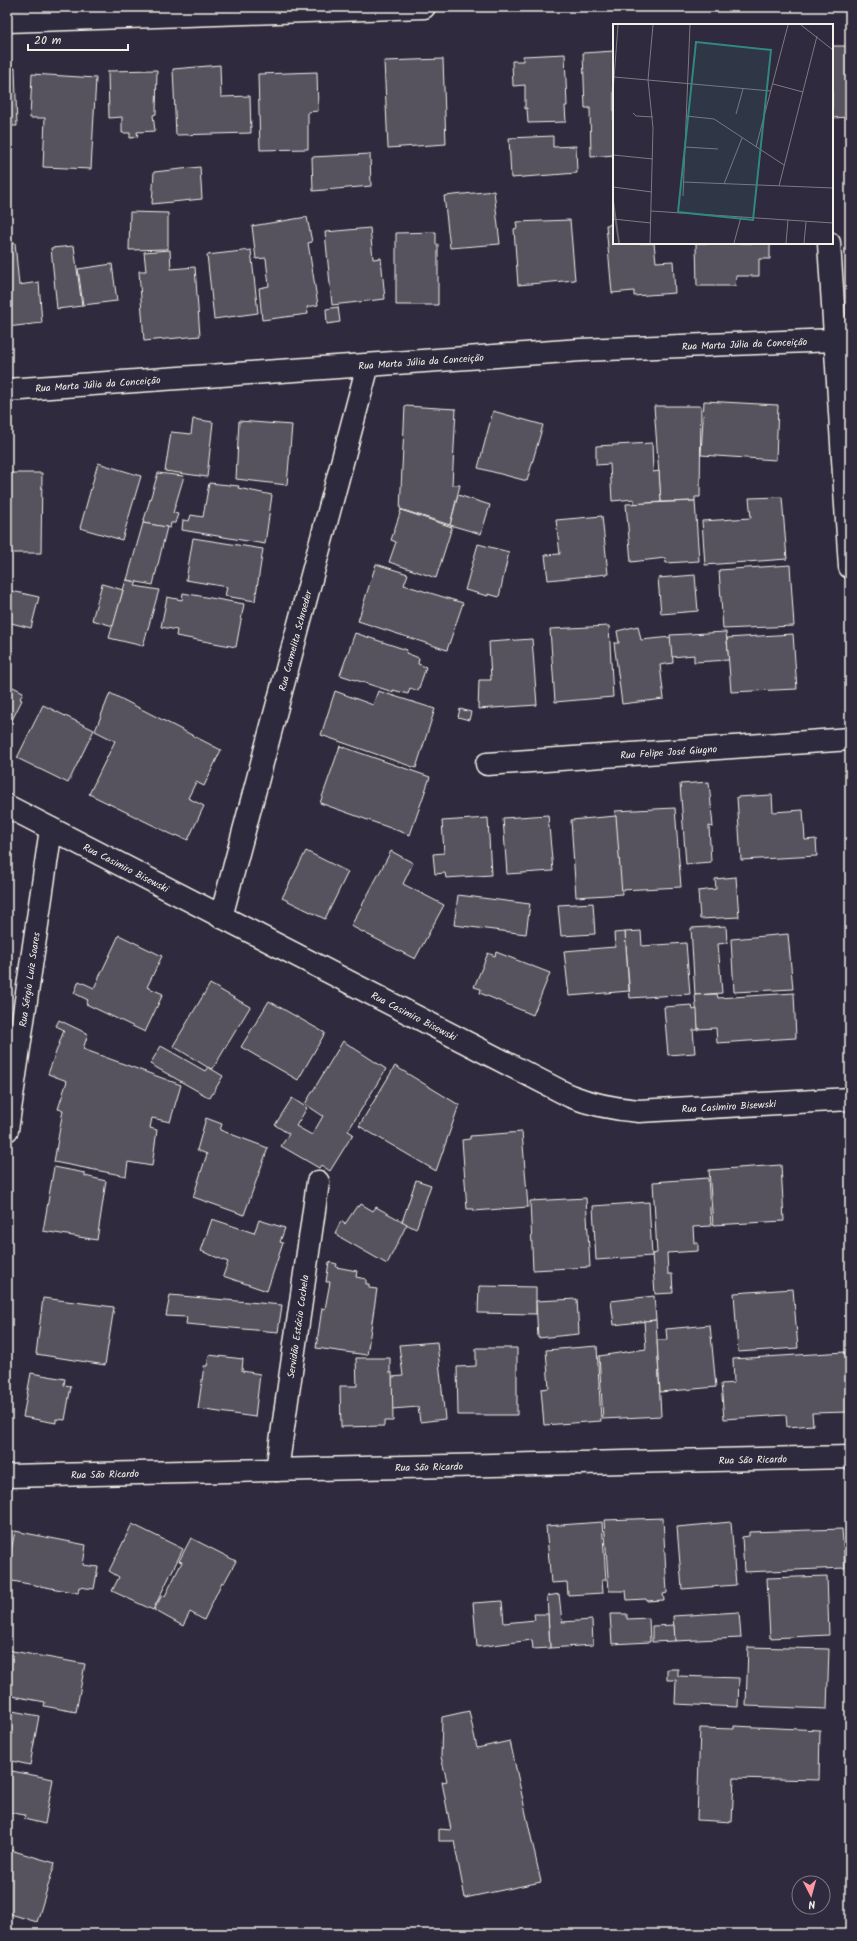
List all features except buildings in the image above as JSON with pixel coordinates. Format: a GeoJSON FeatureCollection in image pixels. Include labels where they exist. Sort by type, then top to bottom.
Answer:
{"type":"FeatureCollection","features":[{"type":"Feature","properties":{"kind":"street"},"geometry":{"type":"LineString","coordinates":[[7,21],[147,12],[424,7]]}},
{"type":"Feature","properties":{"kind":"street"},"geometry":{"type":"LineString","coordinates":[[829,244],[850,567]]}},
{"type":"Feature","properties":{"kind":"street","name":"Rua Marta Júlia da Conceição"},"geometry":{"type":"LineString","coordinates":[[7,390],[588,350],[835,340]]}},
{"type":"Feature","properties":{"kind":"street","name":"Rua Carmelita Schroeder"},"geometry":{"type":"LineString","coordinates":[[222,917],[368,365]]}},
{"type":"Feature","properties":{"kind":"street","name":"Rua Felipe José Giugno"},"geometry":{"type":"LineString","coordinates":[[487,764],[850,739]]}},
{"type":"Feature","properties":{"kind":"street","name":"Rua Casimiro Bisewski"},"geometry":{"type":"LineString","coordinates":[[7,806],[570,1096],[592,1104],[616,1109],[639,1111],[850,1099]]}},
{"type":"Feature","properties":{"kind":"street","name":"Rua Sérgio Luiz Soares"},"geometry":{"type":"LineString","coordinates":[[7,1130],[51,829]]}},
{"type":"Feature","properties":{"kind":"street","name":"Servidão Estácio Cochela"},"geometry":{"type":"LineString","coordinates":[[277,1470],[318,1182]]}},
{"type":"Feature","properties":{"kind":"street","name":"Rua São Ricardo"},"geometry":{"type":"LineString","coordinates":[[7,1476],[850,1458]]}}]}
